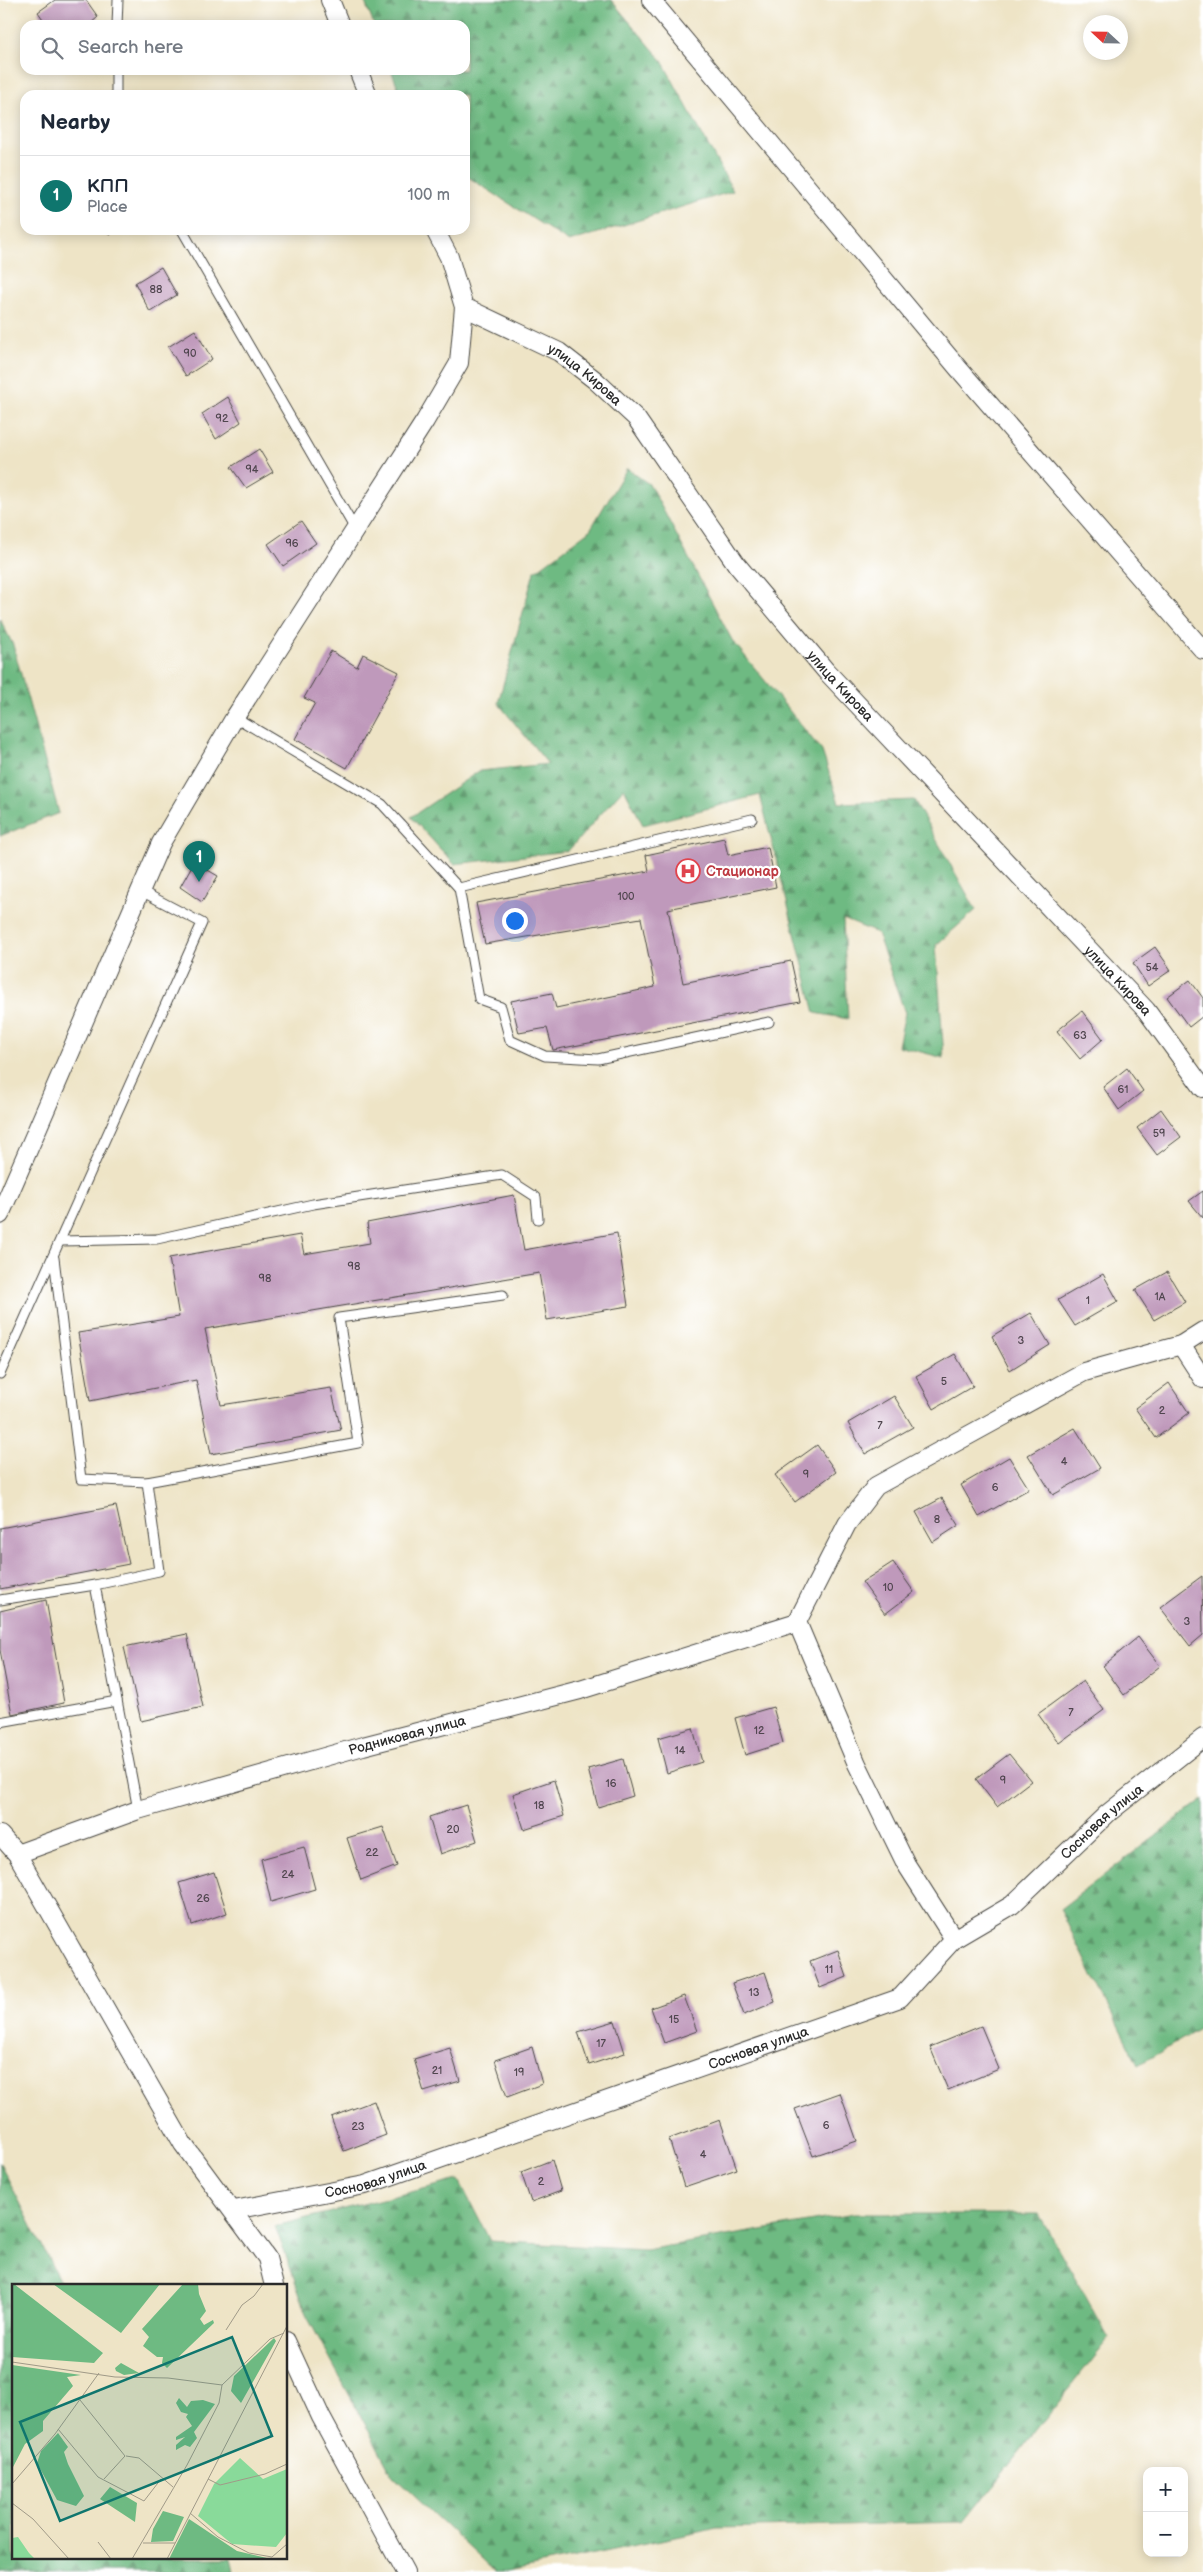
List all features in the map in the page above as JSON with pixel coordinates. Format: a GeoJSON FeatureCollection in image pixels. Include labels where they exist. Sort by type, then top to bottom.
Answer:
{"type":"FeatureCollection","features":[{"type":"Feature","properties":{"kind":"street"},"geometry":{"type":"LineString","coordinates":[[330,0],[338,20]]}},
{"type":"Feature","properties":{"kind":"street"},"geometry":{"type":"LineString","coordinates":[[651,0],[958,368],[1203,650]]}},
{"type":"Feature","properties":{"kind":"street"},"geometry":{"type":"LineString","coordinates":[[360,75],[366,90]]}},
{"type":"Feature","properties":{"kind":"street"},"geometry":{"type":"LineString","coordinates":[[0,1215],[161,843],[235,717],[425,421],[459,363],[464,307],[449,257],[438,235]]}},
{"type":"Feature","properties":{"kind":"street","name":"улица Кирова"},"geometry":{"type":"LineString","coordinates":[[464,307],[559,352],[595,380],[636,418],[737,565],[820,664],[1146,1010],[1203,1088]]}},
{"type":"Feature","properties":{"kind":"street"},"geometry":{"type":"LineString","coordinates":[[954,1939],[906,1864],[857,1764],[797,1622],[847,1524],[876,1486],[1084,1372],[1181,1345],[1203,1331]]}},
{"type":"Feature","properties":{"kind":"street"},"geometry":{"type":"LineString","coordinates":[[1181,1345],[1203,1379]]}},
{"type":"Feature","properties":{"kind":"street","name":"Родниковая улица"},"geometry":{"type":"LineString","coordinates":[[17,1854],[138,1810],[362,1746],[580,1690],[797,1622]]}},
{"type":"Feature","properties":{"kind":"street","name":"Сосновая улица"},"geometry":{"type":"LineString","coordinates":[[234,2210],[365,2185],[900,1998],[954,1939],[1012,1905],[1107,1814],[1203,1738]]}},
{"type":"Feature","properties":{"kind":"street"},"geometry":{"type":"LineString","coordinates":[[0,1835],[17,1854],[183,2144],[234,2210],[267,2258],[274,2284]]}},
{"type":"Feature","properties":{"kind":"street"},"geometry":{"type":"LineString","coordinates":[[288,2345],[321,2417],[405,2572]]}},
{"type":"Feature","properties":{"kind":"lane"},"geometry":{"type":"LineString","coordinates":[[117,20],[118,0]]}},
{"type":"Feature","properties":{"kind":"lane"},"geometry":{"type":"LineString","coordinates":[[116,75],[116,90]]}},
{"type":"Feature","properties":{"kind":"lane"},"geometry":{"type":"LineString","coordinates":[[185,235],[355,529]]}},
{"type":"Feature","properties":{"kind":"lane"},"geometry":{"type":"LineString","coordinates":[[235,717],[382,804],[459,888],[479,999],[501,1007],[510,1040],[545,1056],[598,1059],[770,1022]]}},
{"type":"Feature","properties":{"kind":"lane"},"geometry":{"type":"LineString","coordinates":[[459,888],[752,819]]}},
{"type":"Feature","properties":{"kind":"lane"},"geometry":{"type":"LineString","coordinates":[[0,1374],[54,1258],[202,923],[141,891]]}},
{"type":"Feature","properties":{"kind":"lane"},"geometry":{"type":"LineString","coordinates":[[61,1241],[157,1239],[313,1204],[502,1175],[536,1197],[538,1219]]}},
{"type":"Feature","properties":{"kind":"lane"},"geometry":{"type":"LineString","coordinates":[[54,1258],[82,1479],[147,1482],[358,1443],[339,1318],[503,1295]]}},
{"type":"Feature","properties":{"kind":"lane"},"geometry":{"type":"LineString","coordinates":[[0,1600],[95,1585],[159,1571],[147,1482]]}},
{"type":"Feature","properties":{"kind":"lane"},"geometry":{"type":"LineString","coordinates":[[95,1585],[138,1810]]}},
{"type":"Feature","properties":{"kind":"lane"},"geometry":{"type":"LineString","coordinates":[[0,1722],[117,1701]]}},
{"type":"Feature","properties":{"kind":"green space"},"geometry":{"type":"Polygon","coordinates":[[[364,0],[611,0],[661,59],[733,191],[569,242],[470,178],[470,90],[399,90],[393,75],[470,75],[470,20],[372,20],[364,0]]]}},
{"type":"Feature","properties":{"kind":"green space"},"geometry":{"type":"Polygon","coordinates":[[[627,468],[650,485],[732,640],[822,751],[839,803],[914,800],[976,910],[936,945],[944,1058],[898,1046],[905,1013],[877,933],[843,919],[848,1019],[815,1013],[760,795],[643,825],[624,788],[568,851],[454,864],[411,817],[479,771],[548,764],[498,703],[534,572],[590,530],[627,468]]]}},
{"type":"Feature","properties":{"kind":"green space"},"geometry":{"type":"Polygon","coordinates":[[[0,619],[13,645],[59,813],[0,836],[0,619]]]}},
{"type":"Feature","properties":{"kind":"green space"},"geometry":{"type":"Polygon","coordinates":[[[1203,1799],[1203,2027],[1138,2065],[1060,1909],[1203,1799]]]}},
{"type":"Feature","properties":{"kind":"green space"},"geometry":{"type":"Polygon","coordinates":[[[0,2163],[61,2284],[12,2284],[12,2560],[231,2560],[234,2572],[0,2572],[0,2163]]]}},
{"type":"Feature","properties":{"kind":"green space"},"geometry":{"type":"Polygon","coordinates":[[[459,2180],[490,2241],[645,2250],[854,2214],[1039,2214],[1109,2339],[964,2522],[718,2528],[508,2572],[495,2572],[393,2476],[310,2322],[275,2226],[459,2180]]]}},
{"type":"Feature","properties":{"kind":"building"},"geometry":{"type":"Polygon","coordinates":[[[55,0],[86,0],[98,17],[95,20],[44,20],[38,12],[55,0]]]}},
{"type":"Feature","properties":{"kind":"building"},"geometry":{"type":"Polygon","coordinates":[[[161,267],[177,295],[150,312],[135,283],[161,267]]]}},
{"type":"Feature","properties":{"kind":"building"},"geometry":{"type":"Polygon","coordinates":[[[195,330],[212,359],[186,376],[168,347],[195,330]]]}},
{"type":"Feature","properties":{"kind":"building"},"geometry":{"type":"Polygon","coordinates":[[[228,397],[241,422],[216,439],[202,414],[228,397]]]}},
{"type":"Feature","properties":{"kind":"building"},"geometry":{"type":"Polygon","coordinates":[[[259,449],[273,472],[246,488],[231,467],[259,449]]]}},
{"type":"Feature","properties":{"kind":"building"},"geometry":{"type":"Polygon","coordinates":[[[301,521],[316,543],[283,566],[268,544],[301,521]]]}},
{"type":"Feature","properties":{"kind":"building"},"geometry":{"type":"Polygon","coordinates":[[[331,651],[357,667],[363,654],[399,672],[347,768],[295,739],[315,703],[304,698],[331,651]]]}},
{"type":"Feature","properties":{"kind":"building"},"geometry":{"type":"Polygon","coordinates":[[[724,838],[728,855],[768,847],[776,887],[668,909],[683,983],[791,961],[800,1002],[553,1050],[547,1028],[519,1033],[511,1001],[552,993],[556,1008],[655,987],[641,918],[485,944],[476,903],[649,871],[646,855],[724,838]]]}},
{"type":"Feature","properties":{"kind":"building"},"geometry":{"type":"Polygon","coordinates":[[[194,862],[218,876],[202,902],[180,887],[194,862]]]}},
{"type":"Feature","properties":{"kind":"building"},"geometry":{"type":"Polygon","coordinates":[[[1155,947],[1171,970],[1148,986],[1133,963],[1155,947]]]}},
{"type":"Feature","properties":{"kind":"building"},"geometry":{"type":"Polygon","coordinates":[[[1190,980],[1203,998],[1203,1016],[1189,1027],[1167,997],[1190,980]]]}},
{"type":"Feature","properties":{"kind":"building"},"geometry":{"type":"Polygon","coordinates":[[[1082,1011],[1103,1039],[1080,1059],[1057,1031],[1082,1011]]]}},
{"type":"Feature","properties":{"kind":"building"},"geometry":{"type":"Polygon","coordinates":[[[1127,1068],[1143,1091],[1119,1110],[1103,1087],[1127,1068]]]}},
{"type":"Feature","properties":{"kind":"building"},"geometry":{"type":"Polygon","coordinates":[[[1161,1109],[1181,1137],[1157,1155],[1137,1128],[1161,1109]]]}},
{"type":"Feature","properties":{"kind":"building"},"geometry":{"type":"Polygon","coordinates":[[[1203,1191],[1203,1218],[1189,1201],[1203,1191]]]}},
{"type":"Feature","properties":{"kind":"building"},"geometry":{"type":"Polygon","coordinates":[[[514,1195],[524,1250],[617,1233],[628,1306],[547,1320],[539,1273],[205,1329],[221,1405],[331,1388],[341,1430],[211,1454],[196,1380],[90,1401],[78,1333],[179,1317],[169,1258],[300,1235],[304,1254],[370,1243],[367,1223],[514,1195]]]}},
{"type":"Feature","properties":{"kind":"building"},"geometry":{"type":"Polygon","coordinates":[[[1167,1272],[1185,1302],[1154,1320],[1135,1290],[1167,1272]]]}},
{"type":"Feature","properties":{"kind":"building"},"geometry":{"type":"Polygon","coordinates":[[[1103,1274],[1118,1301],[1075,1326],[1058,1300],[1103,1274]]]}},
{"type":"Feature","properties":{"kind":"building"},"geometry":{"type":"Polygon","coordinates":[[[1031,1313],[1050,1345],[1010,1370],[992,1336],[1031,1313]]]}},
{"type":"Feature","properties":{"kind":"building"},"geometry":{"type":"Polygon","coordinates":[[[955,1354],[973,1386],[934,1409],[916,1376],[955,1354]]]}},
{"type":"Feature","properties":{"kind":"building"},"geometry":{"type":"Polygon","coordinates":[[[1169,1383],[1189,1413],[1156,1438],[1135,1408],[1169,1383]]]}},
{"type":"Feature","properties":{"kind":"building"},"geometry":{"type":"Polygon","coordinates":[[[894,1396],[913,1427],[865,1454],[848,1423],[894,1396]]]}},
{"type":"Feature","properties":{"kind":"building"},"geometry":{"type":"Polygon","coordinates":[[[1075,1428],[1100,1468],[1053,1495],[1028,1455],[1075,1428]]]}},
{"type":"Feature","properties":{"kind":"building"},"geometry":{"type":"Polygon","coordinates":[[[817,1445],[836,1472],[795,1502],[775,1475],[817,1445]]]}},
{"type":"Feature","properties":{"kind":"building"},"geometry":{"type":"Polygon","coordinates":[[[1009,1457],[1029,1489],[979,1517],[961,1485],[1009,1457]]]}},
{"type":"Feature","properties":{"kind":"building"},"geometry":{"type":"Polygon","coordinates":[[[942,1498],[959,1525],[933,1542],[916,1512],[942,1498]]]}},
{"type":"Feature","properties":{"kind":"building"},"geometry":{"type":"Polygon","coordinates":[[[116,1506],[129,1564],[0,1589],[0,1528],[116,1506]]]}},
{"type":"Feature","properties":{"kind":"building"},"geometry":{"type":"Polygon","coordinates":[[[893,1562],[914,1592],[885,1614],[862,1582],[893,1562]]]}},
{"type":"Feature","properties":{"kind":"building"},"geometry":{"type":"Polygon","coordinates":[[[1202,1576],[1203,1635],[1190,1646],[1160,1607],[1202,1576]]]}},
{"type":"Feature","properties":{"kind":"building"},"geometry":{"type":"Polygon","coordinates":[[[46,1600],[64,1703],[12,1714],[0,1650],[0,1611],[46,1600]]]}},
{"type":"Feature","properties":{"kind":"building"},"geometry":{"type":"Polygon","coordinates":[[[187,1634],[203,1707],[141,1721],[124,1647],[187,1634]]]}},
{"type":"Feature","properties":{"kind":"building"},"geometry":{"type":"Polygon","coordinates":[[[1138,1637],[1160,1666],[1124,1695],[1103,1666],[1138,1637]]]}},
{"type":"Feature","properties":{"kind":"building"},"geometry":{"type":"Polygon","coordinates":[[[1083,1681],[1104,1710],[1059,1743],[1038,1714],[1083,1681]]]}},
{"type":"Feature","properties":{"kind":"building"},"geometry":{"type":"Polygon","coordinates":[[[773,1707],[783,1743],[745,1755],[735,1718],[773,1707]]]}},
{"type":"Feature","properties":{"kind":"building"},"geometry":{"type":"Polygon","coordinates":[[[693,1728],[702,1762],[667,1773],[658,1738],[693,1728]]]}},
{"type":"Feature","properties":{"kind":"building"},"geometry":{"type":"Polygon","coordinates":[[[1009,1754],[1031,1781],[997,1807],[976,1779],[1009,1754]]]}},
{"type":"Feature","properties":{"kind":"building"},"geometry":{"type":"Polygon","coordinates":[[[623,1759],[633,1796],[598,1807],[588,1769],[623,1759]]]}},
{"type":"Feature","properties":{"kind":"building"},"geometry":{"type":"Polygon","coordinates":[[[554,1780],[564,1816],[524,1829],[513,1794],[554,1780]]]}},
{"type":"Feature","properties":{"kind":"building"},"geometry":{"type":"Polygon","coordinates":[[[466,1805],[477,1841],[440,1854],[429,1817],[466,1805]]]}},
{"type":"Feature","properties":{"kind":"building"},"geometry":{"type":"Polygon","coordinates":[[[383,1827],[397,1866],[361,1880],[347,1838],[383,1827]]]}},
{"type":"Feature","properties":{"kind":"building"},"geometry":{"type":"Polygon","coordinates":[[[304,1847],[315,1889],[271,1902],[261,1859],[304,1847]]]}},
{"type":"Feature","properties":{"kind":"building"},"geometry":{"type":"Polygon","coordinates":[[[214,1872],[227,1913],[192,1925],[179,1883],[214,1872]]]}},
{"type":"Feature","properties":{"kind":"building"},"geometry":{"type":"Polygon","coordinates":[[[838,1950],[847,1977],[820,1988],[810,1961],[838,1950]]]}},
{"type":"Feature","properties":{"kind":"building"},"geometry":{"type":"Polygon","coordinates":[[[765,1972],[775,2002],[744,2015],[732,1983],[765,1972]]]}},
{"type":"Feature","properties":{"kind":"building"},"geometry":{"type":"Polygon","coordinates":[[[684,1996],[697,2031],[664,2043],[651,2008],[684,1996]]]}},
{"type":"Feature","properties":{"kind":"building"},"geometry":{"type":"Polygon","coordinates":[[[615,2021],[625,2053],[589,2065],[578,2032],[615,2021]]]}},
{"type":"Feature","properties":{"kind":"building"},"geometry":{"type":"Polygon","coordinates":[[[981,2026],[999,2069],[948,2090],[930,2047],[981,2026]]]}},
{"type":"Feature","properties":{"kind":"building"},"geometry":{"type":"Polygon","coordinates":[[[532,2047],[542,2084],[507,2097],[495,2060],[532,2047]]]}},
{"type":"Feature","properties":{"kind":"building"},"geometry":{"type":"Polygon","coordinates":[[[450,2048],[460,2081],[424,2092],[414,2059],[450,2048]]]}},
{"type":"Feature","properties":{"kind":"building"},"geometry":{"type":"Polygon","coordinates":[[[840,2093],[857,2141],[813,2156],[795,2109],[840,2093]]]}},
{"type":"Feature","properties":{"kind":"building"},"geometry":{"type":"Polygon","coordinates":[[[374,2101],[386,2135],[344,2151],[331,2117],[374,2101]]]}},
{"type":"Feature","properties":{"kind":"building"},"geometry":{"type":"Polygon","coordinates":[[[720,2120],[737,2169],[684,2187],[669,2139],[720,2120]]]}},
{"type":"Feature","properties":{"kind":"building"},"geometry":{"type":"Polygon","coordinates":[[[552,2160],[561,2191],[531,2202],[521,2172],[552,2160]]]}},
{"type":"Feature","properties":{"kind":"place","name":"Стационар"},"geometry":{"type":"Point","coordinates":[688,871]}},
{"type":"Feature","properties":{"kind":"place","name":"КПП"},"geometry":{"type":"Point","coordinates":[199,882]}}]}
